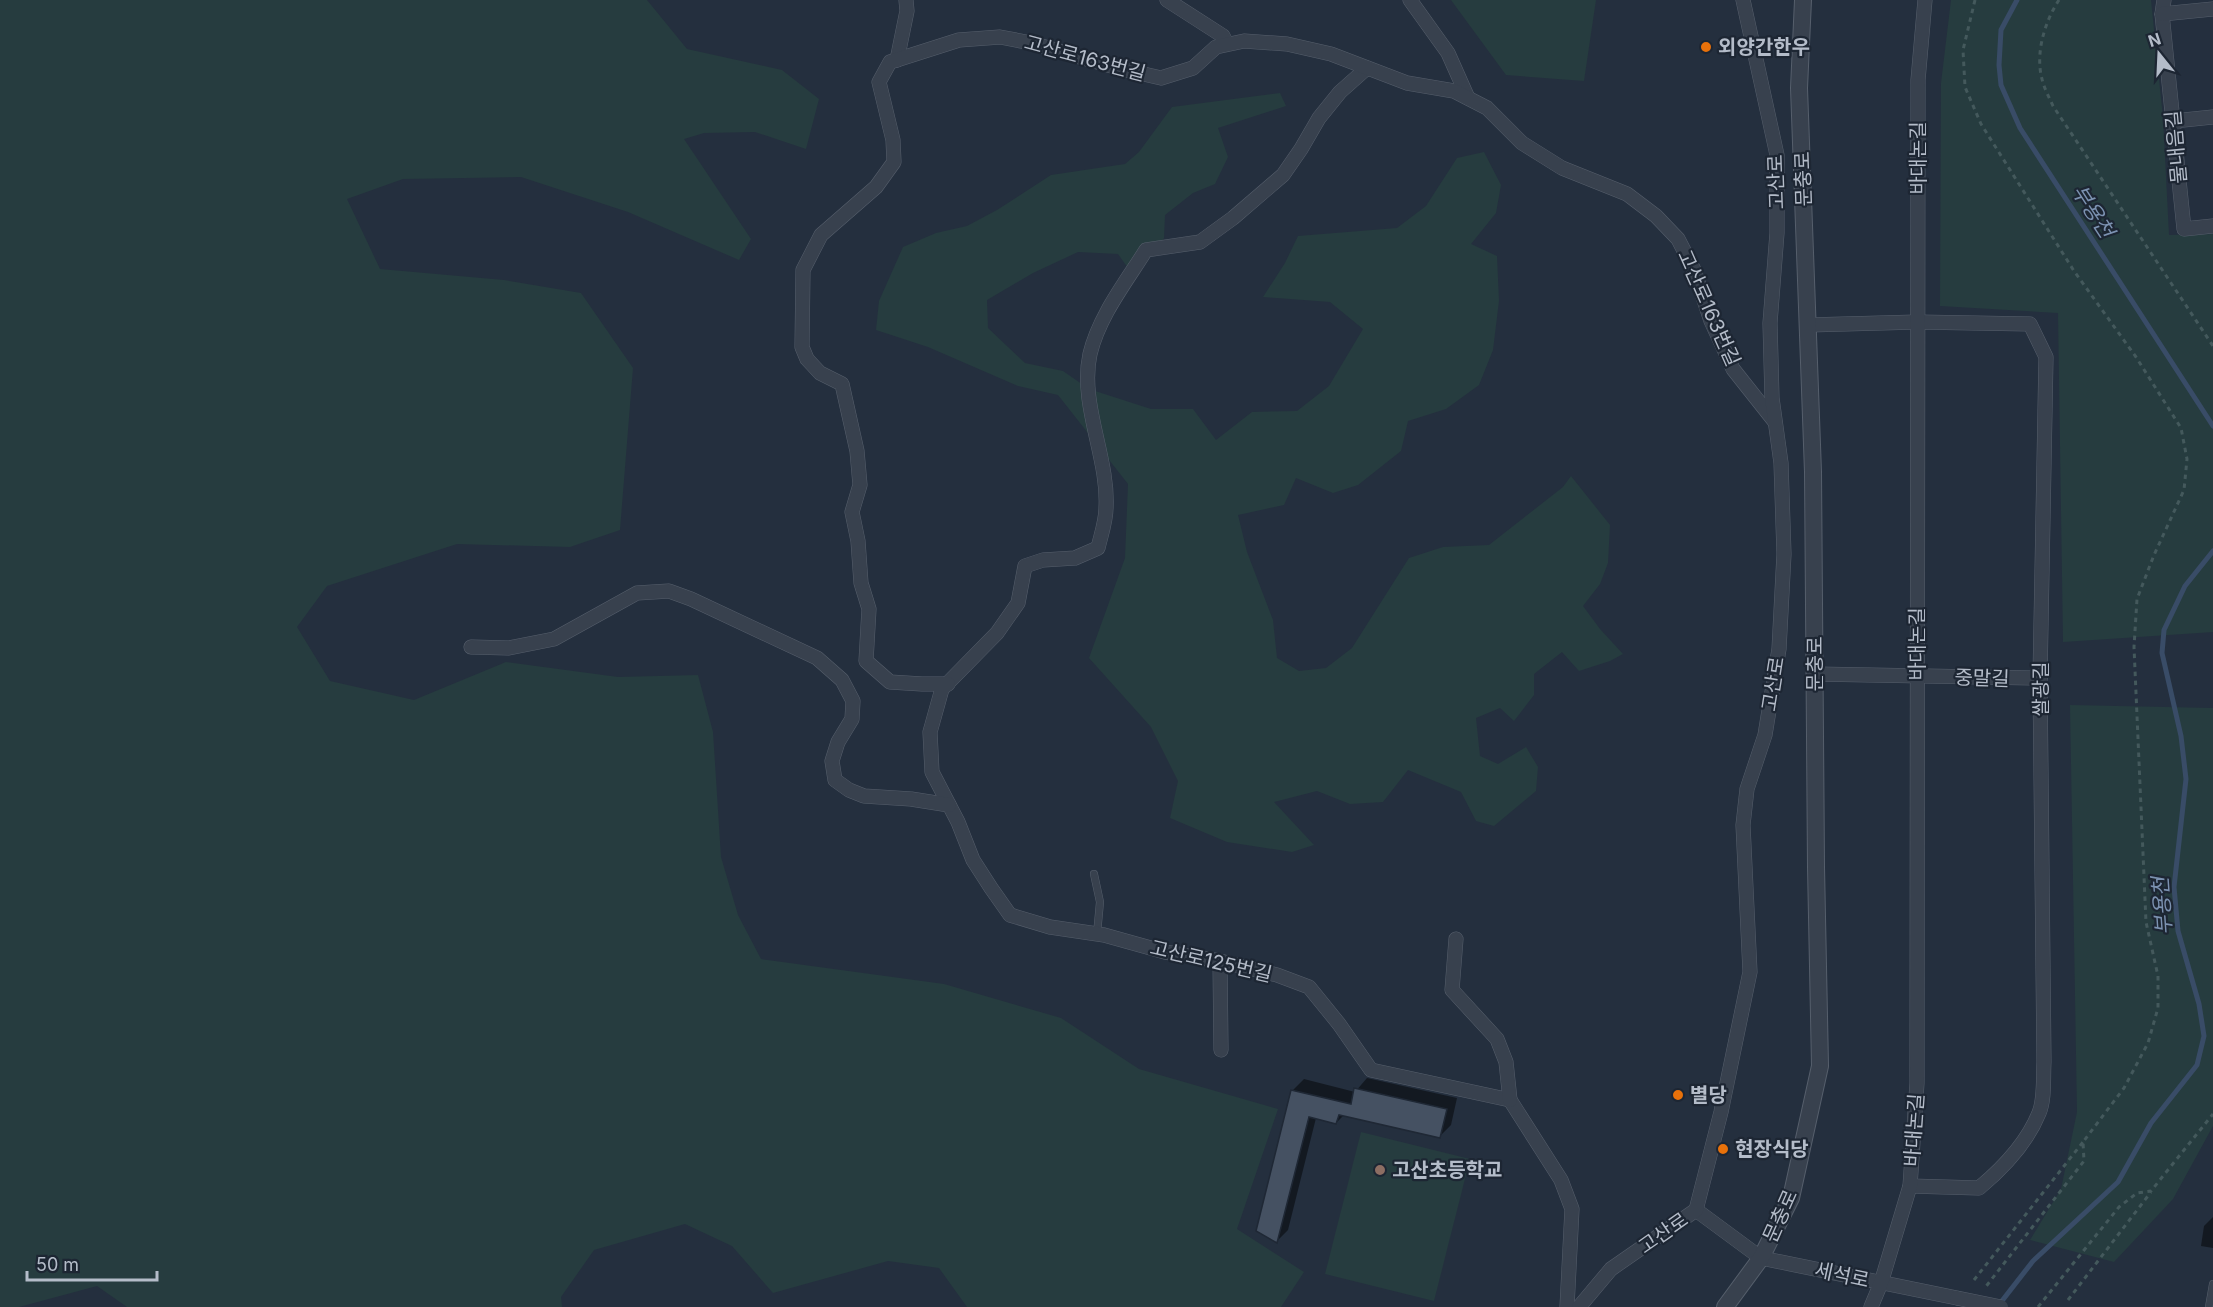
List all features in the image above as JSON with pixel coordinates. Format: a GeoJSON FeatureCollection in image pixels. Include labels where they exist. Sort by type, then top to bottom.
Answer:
{"type":"FeatureCollection","features":[{"type":"Feature","properties":{"kind":"street"},"geometry":{"type":"LineString","coordinates":[[906,0],[907,11],[897,60],[890,62],[879,82],[893,140],[894,162],[876,187],[821,235],[802,270],[802,347],[807,359],[820,374],[842,384],[858,463],[860,485],[852,512],[858,541],[861,583],[868,609],[867,661],[890,682],[948,684]]}},
{"type":"Feature","properties":{"kind":"street"},"geometry":{"type":"LineString","coordinates":[[1167,0],[1223,36],[1227,45]]}},
{"type":"Feature","properties":{"kind":"street"},"geometry":{"type":"LineString","coordinates":[[1410,0],[1448,53],[1468,98]]}},
{"type":"Feature","properties":{"kind":"street","name":"고산로"},"geometry":{"type":"LineString","coordinates":[[1579,1307],[1611,1269],[1696,1210],[1743,1016],[1750,972],[1743,825],[1747,789],[1765,735],[1779,650],[1784,554],[1781,463],[1772,398],[1770,323],[1778,233],[1777,155],[1743,0]]}},
{"type":"Feature","properties":{"kind":"street","name":"문충로"},"geometry":{"type":"LineString","coordinates":[[1725,1307],[1761,1258],[1791,1198],[1820,1066],[1813,472],[1799,88],[1803,0]]}},
{"type":"Feature","properties":{"kind":"street","name":"바대논길"},"geometry":{"type":"LineString","coordinates":[[1871,1307],[1881,1283],[1910,1186],[1917,1083],[1918,80],[1925,0]]}},
{"type":"Feature","properties":{"kind":"street"},"geometry":{"type":"LineString","coordinates":[[2163,7],[2213,9]]}},
{"type":"Feature","properties":{"kind":"street","name":"물내음길"},"geometry":{"type":"LineString","coordinates":[[2163,7],[2184,229],[2213,226]]}},
{"type":"Feature","properties":{"kind":"street","name":"고산로163번길"},"geometry":{"type":"LineString","coordinates":[[897,60],[958,40],[1000,37],[1031,43],[1161,78],[1193,68],[1216,47],[1244,41],[1287,44],[1331,54],[1407,83],[1454,91],[1487,108],[1522,143],[1562,168],[1627,194],[1656,216],[1678,239],[1694,270],[1711,321],[1733,369],[1775,422]]}},
{"type":"Feature","properties":{"kind":"street","name":"고산로125번길"},"geometry":{"type":"LineString","coordinates":[[1367,68],[1340,92],[1319,118],[1302,149],[1283,175],[1233,218],[1200,242],[1146,250],[1099,328],[1090,355],[1087,383],[1103,470],[1106,508],[1098,548],[1075,558],[1043,560],[1025,566],[1018,603],[998,633],[942,689],[930,732],[932,772],[958,822],[973,860],[1010,915],[1050,927],[1097,934],[1165,952],[1220,961],[1277,975],[1309,987],[1339,1024],[1371,1070],[1510,1100]]}},
{"type":"Feature","properties":{"kind":"street"},"geometry":{"type":"LineString","coordinates":[[2174,121],[2213,117]]}},
{"type":"Feature","properties":{"kind":"street","name":"쌀광길"},"geometry":{"type":"LineString","coordinates":[[1808,325],[1917,322],[2030,324],[2046,357],[2040,678],[2044,1062],[2040,1111],[2026,1136],[2003,1168],[1979,1188],[1910,1186]]}},
{"type":"Feature","properties":{"kind":"street"},"geometry":{"type":"LineString","coordinates":[[471,647],[509,648],[554,639],[637,593],[669,591],[717,610],[817,658],[842,680],[853,701],[852,719],[838,742],[832,761],[836,780],[849,790],[864,796],[911,799],[949,805]]}},
{"type":"Feature","properties":{"kind":"street","name":"중말길"},"geometry":{"type":"LineString","coordinates":[[1815,674],[2040,678]]}},
{"type":"Feature","properties":{"kind":"street"},"geometry":{"type":"LineString","coordinates":[[1456,939],[1452,990],[1497,1039],[1506,1062],[1510,1100],[1561,1180],[1572,1209],[1567,1307]]}},
{"type":"Feature","properties":{"kind":"street"},"geometry":{"type":"LineString","coordinates":[[1220,961],[1221,1050]]}},
{"type":"Feature","properties":{"kind":"street","name":"세석로"},"geometry":{"type":"LineString","coordinates":[[1696,1210],[1761,1258],[2001,1307]]}},
{"type":"Feature","properties":{"kind":"lane"},"geometry":{"type":"LineString","coordinates":[[1094,874],[1100,902],[1097,934]]}},
{"type":"Feature","properties":{"kind":"lane"},"geometry":{"type":"LineString","coordinates":[[2209,1307],[2213,1284]]}},
{"type":"Feature","properties":{"kind":"path"},"geometry":{"type":"LineString","coordinates":[[1974,1280],[2124,1088],[2148,1043],[2158,1008],[2157,976],[2146,922],[2134,648],[2137,599],[2154,555],[2184,490],[2187,459],[2181,428],[2136,357],[2074,271],[1981,124],[1965,87],[1963,50],[1975,0]]}},
{"type":"Feature","properties":{"kind":"path"},"geometry":{"type":"LineString","coordinates":[[2060,0],[2050,14],[2040,50],[2042,78],[2053,106],[2213,346]]}},
{"type":"Feature","properties":{"kind":"path"},"geometry":{"type":"LineString","coordinates":[[2067,1299],[2213,1114]]}},
{"type":"Feature","properties":{"kind":"path"},"geometry":{"type":"LineString","coordinates":[[1978,1298],[2084,1161],[2083,1142]]}},
{"type":"Feature","properties":{"kind":"path"},"geometry":{"type":"LineString","coordinates":[[2038,1307],[2119,1207],[2137,1193],[2151,1191]]}},
{"type":"Feature","properties":{"kind":"green space"},"geometry":{"type":"Polygon","coordinates":[[[0,0],[647,0],[687,49],[782,70],[819,99],[806,149],[755,132],[704,133],[684,139],[751,239],[739,260],[628,212],[521,177],[403,179],[347,199],[380,269],[504,280],[581,293],[633,368],[620,530],[570,547],[457,544],[327,586],[297,627],[330,681],[414,700],[506,662],[618,677],[698,675],[713,732],[721,857],[738,915],[761,959],[944,984],[1061,1018],[1139,1069],[1278,1109],[1237,1229],[1304,1272],[1281,1307],[967,1307],[939,1268],[888,1261],[773,1293],[732,1246],[685,1224],[594,1250],[561,1297],[562,1307],[127,1307],[97,1286],[19,1307],[0,1307],[0,0]]]}},
{"type":"Feature","properties":{"kind":"green space"},"geometry":{"type":"Polygon","coordinates":[[[1451,0],[1596,0],[1584,81],[1506,75],[1451,0]]]}},
{"type":"Feature","properties":{"kind":"green space"},"geometry":{"type":"Polygon","coordinates":[[[1951,0],[2151,0],[2163,118],[2169,235],[2213,234],[2213,632],[2063,642],[2058,313],[1940,306],[1941,83],[1951,0]]]}},
{"type":"Feature","properties":{"kind":"green space"},"geometry":{"type":"Polygon","coordinates":[[[1280,93],[1286,106],[1218,128],[1228,157],[1215,184],[1193,193],[1165,215],[1164,238],[1135,278],[1118,254],[1078,252],[1033,273],[987,300],[988,328],[1025,363],[1063,371],[1089,389],[1151,409],[1193,409],[1216,440],[1252,412],[1297,411],[1329,386],[1363,329],[1330,302],[1263,297],[1285,263],[1298,236],[1397,228],[1426,206],[1457,158],[1484,152],[1501,185],[1496,213],[1471,244],[1497,256],[1499,301],[1493,350],[1479,385],[1446,409],[1408,421],[1401,451],[1358,485],[1333,493],[1296,478],[1284,505],[1238,515],[1247,552],[1273,620],[1277,658],[1299,671],[1326,668],[1352,648],[1409,558],[1443,547],[1489,545],[1563,487],[1571,476],[1610,525],[1608,563],[1600,584],[1583,606],[1623,654],[1610,661],[1579,671],[1562,652],[1534,674],[1534,695],[1514,721],[1500,708],[1476,718],[1480,756],[1498,764],[1526,747],[1538,767],[1536,791],[1494,826],[1476,821],[1461,792],[1408,770],[1383,802],[1350,804],[1317,791],[1274,802],[1314,845],[1292,852],[1227,842],[1170,818],[1178,781],[1151,727],[1089,658],[1125,558],[1128,484],[1058,395],[1018,386],[928,347],[876,330],[879,301],[903,247],[936,233],[967,226],[997,210],[1051,175],[1125,164],[1139,152],[1172,107],[1280,93]]]}},
{"type":"Feature","properties":{"kind":"green space"},"geometry":{"type":"Polygon","coordinates":[[[2070,705],[2213,708],[2213,1126],[2173,1199],[2114,1262],[2030,1240],[2061,1189],[2077,1112],[2070,705]]]}},
{"type":"Feature","properties":{"kind":"green space"},"geometry":{"type":"Polygon","coordinates":[[[1361,1132],[1470,1159],[1434,1301],[1325,1274],[1361,1132]]]}},
{"type":"Feature","properties":{"kind":"building"},"geometry":{"type":"Polygon","coordinates":[[[1354,1088],[1447,1109],[1440,1138],[1339,1115],[1336,1124],[1309,1117],[1277,1243],[1256,1231],[1291,1090],[1351,1104],[1354,1088]]]}},
{"type":"Feature","properties":{"kind":"waterway","name":"부용천"},"geometry":{"type":"LineString","coordinates":[[2017,0],[2001,30],[1999,65],[2001,85],[2020,128],[2213,426]]}},
{"type":"Feature","properties":{"kind":"waterway","name":"부용천"},"geometry":{"type":"LineString","coordinates":[[1998,1306],[2033,1261],[2118,1182],[2151,1123],[2197,1065],[2204,1036],[2199,1004],[2178,931],[2174,887],[2186,779],[2181,736],[2162,653],[2164,630],[2185,586],[2213,551]]}},
{"type":"Feature","properties":{"kind":"place","name":"외양간한우"},"geometry":{"type":"Point","coordinates":[1706,47]}},
{"type":"Feature","properties":{"kind":"place","name":"별당"},"geometry":{"type":"Point","coordinates":[1678,1095]}},
{"type":"Feature","properties":{"kind":"place","name":"현장식당"},"geometry":{"type":"Point","coordinates":[1723,1149]}},
{"type":"Feature","properties":{"kind":"place","name":"고산초등학교"},"geometry":{"type":"Point","coordinates":[1380,1170]}}]}
